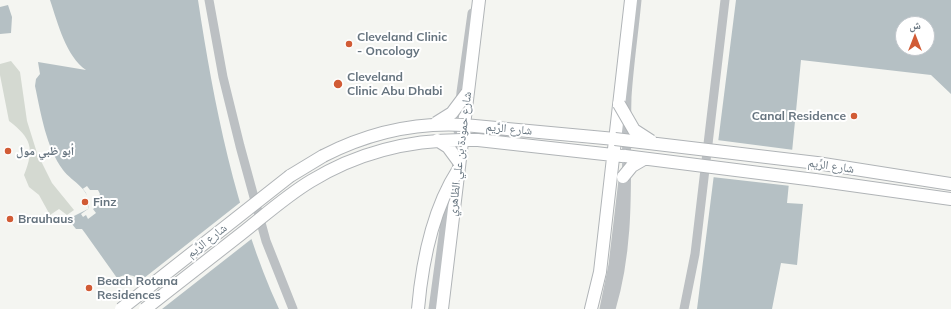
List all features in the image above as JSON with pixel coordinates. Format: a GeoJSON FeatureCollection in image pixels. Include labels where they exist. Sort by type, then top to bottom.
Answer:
{"type":"FeatureCollection","features":[{"type":"Feature","properties":{"kind":"main road","name":"شارع حمودة بن علي الظاهري"},"geometry":{"type":"LineString","coordinates":[[442,309],[459,166],[459,142],[464,125],[479,0]]}},
{"type":"Feature","properties":{"kind":"main road"},"geometry":{"type":"LineString","coordinates":[[591,309],[600,272],[619,155],[615,139],[631,0]]}},
{"type":"Feature","properties":{"kind":"main road"},"geometry":{"type":"LineString","coordinates":[[433,124],[452,113],[467,93]]}},
{"type":"Feature","properties":{"kind":"main road"},"geometry":{"type":"LineString","coordinates":[[619,104],[634,130],[644,138],[659,145]]}},
{"type":"Feature","properties":{"kind":"main road","name":"شارع الرِّيم"},"geometry":{"type":"LineString","coordinates":[[121,309],[290,176],[323,156],[377,134],[404,128],[433,124],[464,125],[615,139],[817,163],[951,184]]}},
{"type":"Feature","properties":{"kind":"main road","name":"شارع الرِّيم"},"geometry":{"type":"LineString","coordinates":[[145,309],[294,192],[312,181],[341,165],[372,153],[404,145],[437,140],[459,142],[478,140],[619,155],[951,199]]}},
{"type":"Feature","properties":{"kind":"main road"},"geometry":{"type":"LineString","coordinates":[[418,309],[422,280],[432,235],[444,197],[459,166],[448,148],[437,140]]}},
{"type":"Feature","properties":{"kind":"main road"},"geometry":{"type":"LineString","coordinates":[[623,177],[632,166],[644,159]]}},
{"type":"Feature","properties":{"kind":"street"},"geometry":{"type":"LineString","coordinates":[[210,0],[223,77],[238,138],[266,241],[293,309]]}},
{"type":"Feature","properties":{"kind":"street"},"geometry":{"type":"LineString","coordinates":[[459,142],[462,84],[474,0]]}},
{"type":"Feature","properties":{"kind":"street"},"geometry":{"type":"LineString","coordinates":[[604,309],[611,298],[621,268],[626,229],[627,96],[637,0]]}},
{"type":"Feature","properties":{"kind":"street"},"geometry":{"type":"LineString","coordinates":[[684,309],[695,254],[725,0]]}},
{"type":"Feature","properties":{"kind":"street","name":"شارع حمودة بن علي الظاهري"},"geometry":{"type":"LineString","coordinates":[[432,309],[459,142]]}},
{"type":"Feature","properties":{"kind":"street"},"geometry":{"type":"LineString","coordinates":[[611,309],[615,248],[623,177],[619,155]]}},
{"type":"Feature","properties":{"kind":"shaded area"},"geometry":{"type":"Polygon","coordinates":[[[50,0],[198,0],[211,79],[228,158],[250,235],[279,309],[152,309],[147,286],[140,280],[130,275],[117,278],[82,229],[76,229],[68,219],[88,209],[88,197],[81,187],[63,170],[52,151],[42,119],[35,86],[36,79],[40,74],[38,62],[86,70],[73,57],[68,48],[50,0]]]}},
{"type":"Feature","properties":{"kind":"shaded area"},"geometry":{"type":"Polygon","coordinates":[[[736,0],[951,0],[951,94],[931,75],[801,60],[787,203],[803,204],[797,265],[781,263],[772,309],[697,309],[736,0]]]}},
{"type":"Feature","properties":{"kind":"shaded area"},"geometry":{"type":"Polygon","coordinates":[[[8,5],[12,17],[11,33],[0,34],[0,7],[8,5]]]}},
{"type":"Feature","properties":{"kind":"shaded area"},"geometry":{"type":"Polygon","coordinates":[[[11,61],[20,72],[27,121],[37,153],[52,183],[74,210],[67,215],[59,209],[50,215],[39,195],[29,187],[24,175],[29,158],[29,144],[22,133],[9,121],[0,75],[0,64],[11,61]]]}},
{"type":"Feature","properties":{"kind":"pier"},"geometry":{"type":"Polygon","coordinates":[[[717,140],[794,150],[791,186],[712,177],[717,140]]]}},
{"type":"Feature","properties":{"kind":"pier"},"geometry":{"type":"Polygon","coordinates":[[[87,186],[90,190],[98,190],[100,194],[97,200],[100,204],[93,209],[96,213],[88,219],[86,215],[83,217],[81,214],[88,209],[89,206],[86,193],[83,189],[81,190],[87,186]]]}},
{"type":"Feature","properties":{"kind":"pier"},"geometry":{"type":"Polygon","coordinates":[[[242,201],[254,237],[162,309],[150,309],[146,287],[139,282],[242,201]]]}},
{"type":"Feature","properties":{"kind":"place","name":"Cleveland Clinic - Oncology"},"geometry":{"type":"Point","coordinates":[349,44]}},
{"type":"Feature","properties":{"kind":"place","name":"Cleveland Clinic Abu Dhabi"},"geometry":{"type":"Point","coordinates":[338,84]}},
{"type":"Feature","properties":{"kind":"place","name":"Canal Residence"},"geometry":{"type":"Point","coordinates":[854,116]}},
{"type":"Feature","properties":{"kind":"place","name":"أبو ظبي مول"},"geometry":{"type":"Point","coordinates":[8,151]}},
{"type":"Feature","properties":{"kind":"place","name":"Finz"},"geometry":{"type":"Point","coordinates":[85,202]}},
{"type":"Feature","properties":{"kind":"place","name":"Brauhaus"},"geometry":{"type":"Point","coordinates":[10,219]}},
{"type":"Feature","properties":{"kind":"place","name":"Beach Rotana Residences"},"geometry":{"type":"Point","coordinates":[89,288]}}]}
